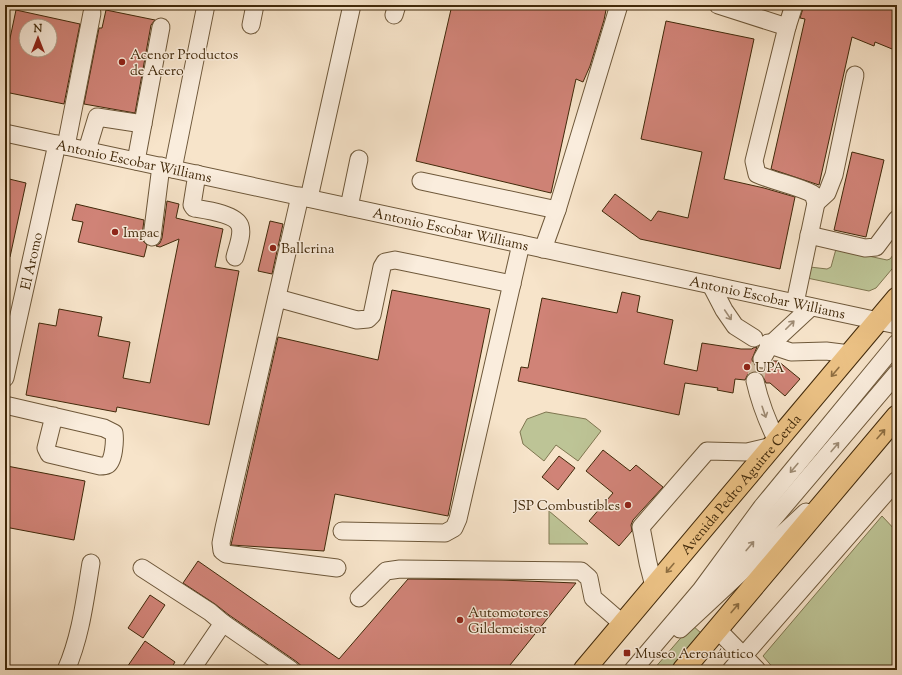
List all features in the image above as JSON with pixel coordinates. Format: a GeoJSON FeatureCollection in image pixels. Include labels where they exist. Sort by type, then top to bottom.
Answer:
{"type":"FeatureCollection","features":[{"type":"Feature","properties":{"kind":"main road","name":"Avenida Pedro Aguirre Cerda"},"geometry":{"type":"LineString","coordinates":[[584,670],[850,354],[887,323],[897,298]]}},
{"type":"Feature","properties":{"kind":"main road"},"geometry":{"type":"LineString","coordinates":[[683,670],[897,416]]}},
{"type":"Feature","properties":{"kind":"street"},"geometry":{"type":"LineString","coordinates":[[152,237],[206,5]]}},
{"type":"Feature","properties":{"kind":"street"},"geometry":{"type":"LineString","coordinates":[[251,25],[255,5]]}},
{"type":"Feature","properties":{"kind":"street"},"geometry":{"type":"LineString","coordinates":[[338,568],[226,554],[222,551],[221,543],[277,298],[305,197],[352,5]]}},
{"type":"Feature","properties":{"kind":"street"},"geometry":{"type":"LineString","coordinates":[[544,249],[619,5]]}},
{"type":"Feature","properties":{"kind":"street"},"geometry":{"type":"LineString","coordinates":[[718,5],[787,27]]}},
{"type":"Feature","properties":{"kind":"street"},"geometry":{"type":"LineString","coordinates":[[764,346],[803,305],[809,235],[816,203],[813,194],[802,188],[770,180],[757,174],[754,161],[787,27],[794,5]]}},
{"type":"Feature","properties":{"kind":"street","name":"El Aromo"},"geometry":{"type":"LineString","coordinates":[[5,378],[62,145],[92,13]]}},
{"type":"Feature","properties":{"kind":"street"},"geometry":{"type":"LineString","coordinates":[[136,161],[161,27]]}},
{"type":"Feature","properties":{"kind":"street"},"geometry":{"type":"LineString","coordinates":[[816,203],[827,193],[834,175],[855,75]]}},
{"type":"Feature","properties":{"kind":"street"},"geometry":{"type":"LineString","coordinates":[[87,150],[97,117],[143,124]]}},
{"type":"Feature","properties":{"kind":"street","name":"Antonio Escobar Williams"},"geometry":{"type":"LineString","coordinates":[[5,133],[887,323]]}},
{"type":"Feature","properties":{"kind":"street"},"geometry":{"type":"LineString","coordinates":[[349,207],[359,159]]}},
{"type":"Feature","properties":{"kind":"street"},"geometry":{"type":"LineString","coordinates":[[197,174],[192,205],[194,208],[233,217],[240,224],[241,231],[235,257]]}},
{"type":"Feature","properties":{"kind":"street"},"geometry":{"type":"LineString","coordinates":[[421,181],[557,210]]}},
{"type":"Feature","properties":{"kind":"street"},"geometry":{"type":"LineString","coordinates":[[809,235],[865,248],[876,247],[897,219]]}},
{"type":"Feature","properties":{"kind":"street"},"geometry":{"type":"LineString","coordinates":[[342,531],[446,533],[454,528],[458,519],[521,244]]}},
{"type":"Feature","properties":{"kind":"street"},"geometry":{"type":"LineString","coordinates":[[277,298],[357,320],[368,319],[372,315],[382,267],[385,262],[395,260],[512,284]]}},
{"type":"Feature","properties":{"kind":"street"},"geometry":{"type":"LineString","coordinates":[[711,285],[724,310],[735,326],[764,346],[791,352],[826,351],[850,354]]}},
{"type":"Feature","properties":{"kind":"street"},"geometry":{"type":"LineString","coordinates":[[633,670],[701,590],[762,507],[897,343]]}},
{"type":"Feature","properties":{"kind":"street"},"geometry":{"type":"LineString","coordinates":[[646,670],[897,373]]}},
{"type":"Feature","properties":{"kind":"street"},"geometry":{"type":"LineString","coordinates":[[654,586],[641,527],[707,451],[747,452],[775,443],[760,401],[756,381]]}},
{"type":"Feature","properties":{"kind":"street"},"geometry":{"type":"LineString","coordinates":[[5,406],[54,416]]}},
{"type":"Feature","properties":{"kind":"street"},"geometry":{"type":"LineString","coordinates":[[680,629],[847,474]]}},
{"type":"Feature","properties":{"kind":"street"},"geometry":{"type":"LineString","coordinates":[[731,670],[897,480]]}},
{"type":"Feature","properties":{"kind":"street"},"geometry":{"type":"LineString","coordinates":[[66,670],[73,654],[81,625],[91,563]]}},
{"type":"Feature","properties":{"kind":"street"},"geometry":{"type":"LineString","coordinates":[[142,568],[210,612],[291,670]]}},
{"type":"Feature","properties":{"kind":"street"},"geometry":{"type":"LineString","coordinates":[[359,598],[386,571],[400,569],[580,571],[589,578],[593,598]]}},
{"type":"Feature","properties":{"kind":"street"},"geometry":{"type":"LineString","coordinates":[[576,585],[623,624]]}},
{"type":"Feature","properties":{"kind":"street"},"geometry":{"type":"LineString","coordinates":[[191,670],[224,623]]}},
{"type":"Feature","properties":{"kind":"street"},"geometry":{"type":"LineString","coordinates":[[717,629],[757,670]]}},
{"type":"Feature","properties":{"kind":"green space"},"geometry":{"type":"Polygon","coordinates":[[[836,249],[887,260],[890,259],[897,250],[897,263],[876,288],[869,291],[807,278],[810,267],[827,269],[831,267],[836,249]]]}},
{"type":"Feature","properties":{"kind":"green space"},"geometry":{"type":"Polygon","coordinates":[[[546,412],[586,419],[601,431],[578,461],[556,445],[544,461],[523,444],[520,432],[527,419],[546,412]]]}},
{"type":"Feature","properties":{"kind":"green space"},"geometry":{"type":"Polygon","coordinates":[[[549,511],[588,544],[549,544],[549,511]]]}},
{"type":"Feature","properties":{"kind":"green space"},"geometry":{"type":"Polygon","coordinates":[[[882,516],[897,532],[897,670],[775,670],[763,656],[882,516]]]}},
{"type":"Feature","properties":{"kind":"green space"},"geometry":{"type":"Polygon","coordinates":[[[692,625],[701,633],[669,670],[653,670],[692,625]]]}},
{"type":"Feature","properties":{"kind":"building"},"geometry":{"type":"Polygon","coordinates":[[[452,5],[607,5],[590,66],[583,82],[576,79],[551,193],[416,161],[452,5]]]}},
{"type":"Feature","properties":{"kind":"building"},"geometry":{"type":"Polygon","coordinates":[[[804,5],[897,5],[897,51],[875,42],[874,46],[852,37],[819,185],[771,169],[805,19],[800,18],[804,5]]]}},
{"type":"Feature","properties":{"kind":"building"},"geometry":{"type":"Polygon","coordinates":[[[16,10],[53,18],[18,18],[18,58],[58,58],[58,19],[80,24],[64,104],[5,92],[5,62],[16,10]]]}},
{"type":"Feature","properties":{"kind":"building","name":"Acenor Productos de Acero"},"geometry":{"type":"Polygon","coordinates":[[[106,10],[155,20],[151,25],[135,113],[84,104],[99,28],[102,28],[106,10]]]}},
{"type":"Feature","properties":{"kind":"building"},"geometry":{"type":"Polygon","coordinates":[[[666,21],[754,39],[724,179],[795,197],[780,269],[640,239],[602,211],[615,194],[651,221],[658,211],[688,218],[702,152],[641,139],[666,21]]]}},
{"type":"Feature","properties":{"kind":"building"},"geometry":{"type":"Polygon","coordinates":[[[852,152],[884,160],[866,237],[834,230],[852,152]]]}},
{"type":"Feature","properties":{"kind":"building"},"geometry":{"type":"Polygon","coordinates":[[[5,178],[26,183],[10,257],[5,256],[5,178]]]}},
{"type":"Feature","properties":{"kind":"building"},"geometry":{"type":"Polygon","coordinates":[[[167,201],[179,204],[176,218],[223,229],[215,267],[239,271],[209,425],[117,407],[116,412],[26,395],[39,323],[56,326],[59,309],[102,317],[98,336],[130,342],[123,378],[150,383],[179,239],[160,247],[156,246],[160,243],[162,238],[167,201]]]}},
{"type":"Feature","properties":{"kind":"building","name":"Impac"},"geometry":{"type":"Polygon","coordinates":[[[76,204],[144,220],[142,236],[143,241],[147,245],[144,257],[78,242],[83,222],[72,220],[76,204]]]}},
{"type":"Feature","properties":{"kind":"building","name":"Ballerina"},"geometry":{"type":"Polygon","coordinates":[[[270,221],[283,224],[272,274],[258,271],[270,221]]]}},
{"type":"Feature","properties":{"kind":"building"},"geometry":{"type":"Polygon","coordinates":[[[392,290],[490,309],[448,516],[335,494],[324,551],[231,545],[278,337],[378,360],[392,290]]]}},
{"type":"Feature","properties":{"kind":"building"},"geometry":{"type":"Polygon","coordinates":[[[622,292],[640,296],[637,312],[673,320],[664,364],[697,371],[702,343],[741,349],[752,349],[757,347],[752,359],[753,364],[757,367],[762,369],[767,368],[773,361],[778,361],[800,379],[785,396],[770,383],[766,383],[762,374],[757,371],[753,371],[748,374],[745,380],[735,379],[733,393],[717,390],[718,388],[685,383],[679,415],[518,381],[521,367],[528,368],[542,298],[617,313],[622,292]]]}},
{"type":"Feature","properties":{"kind":"building","name":"JSP Combustibles"},"geometry":{"type":"Polygon","coordinates":[[[603,450],[630,471],[636,465],[663,487],[633,520],[631,525],[632,531],[619,546],[589,521],[613,493],[586,471],[603,450]]]}},
{"type":"Feature","properties":{"kind":"building"},"geometry":{"type":"Polygon","coordinates":[[[559,456],[575,468],[558,490],[542,477],[559,456]]]}},
{"type":"Feature","properties":{"kind":"building"},"geometry":{"type":"Polygon","coordinates":[[[7,466],[85,481],[74,540],[5,527],[5,476],[7,466]]]}},
{"type":"Feature","properties":{"kind":"building","name":"Automotores Gildemeistor"},"geometry":{"type":"Polygon","coordinates":[[[198,561],[339,659],[408,579],[576,583],[506,670],[306,670],[215,604],[183,583],[198,561]]]}},
{"type":"Feature","properties":{"kind":"building"},"geometry":{"type":"Polygon","coordinates":[[[150,595],[165,605],[143,638],[128,628],[150,595]]]}},
{"type":"Feature","properties":{"kind":"building"},"geometry":{"type":"Polygon","coordinates":[[[145,641],[175,662],[170,670],[125,670],[145,641]]]}},
{"type":"Feature","properties":{"kind":"tunnel"},"geometry":{"type":"LineString","coordinates":[[755,381],[762,359]]}},
{"type":"Feature","properties":{"kind":"place","name":"Acenor Productos de Acero"},"geometry":{"type":"Point","coordinates":[122,62]}},
{"type":"Feature","properties":{"kind":"place","name":"Impac"},"geometry":{"type":"Point","coordinates":[115,232]}},
{"type":"Feature","properties":{"kind":"place","name":"Ballerina"},"geometry":{"type":"Point","coordinates":[273,248]}},
{"type":"Feature","properties":{"kind":"place","name":"UPA"},"geometry":{"type":"Point","coordinates":[747,367]}},
{"type":"Feature","properties":{"kind":"place","name":"JSP Combustibles"},"geometry":{"type":"Point","coordinates":[628,505]}},
{"type":"Feature","properties":{"kind":"place","name":"Automotores Gildemeistor"},"geometry":{"type":"Point","coordinates":[460,620]}},
{"type":"Feature","properties":{"kind":"place","name":"Museo Aeronáutico"},"geometry":{"type":"Point","coordinates":[627,653]}}]}
